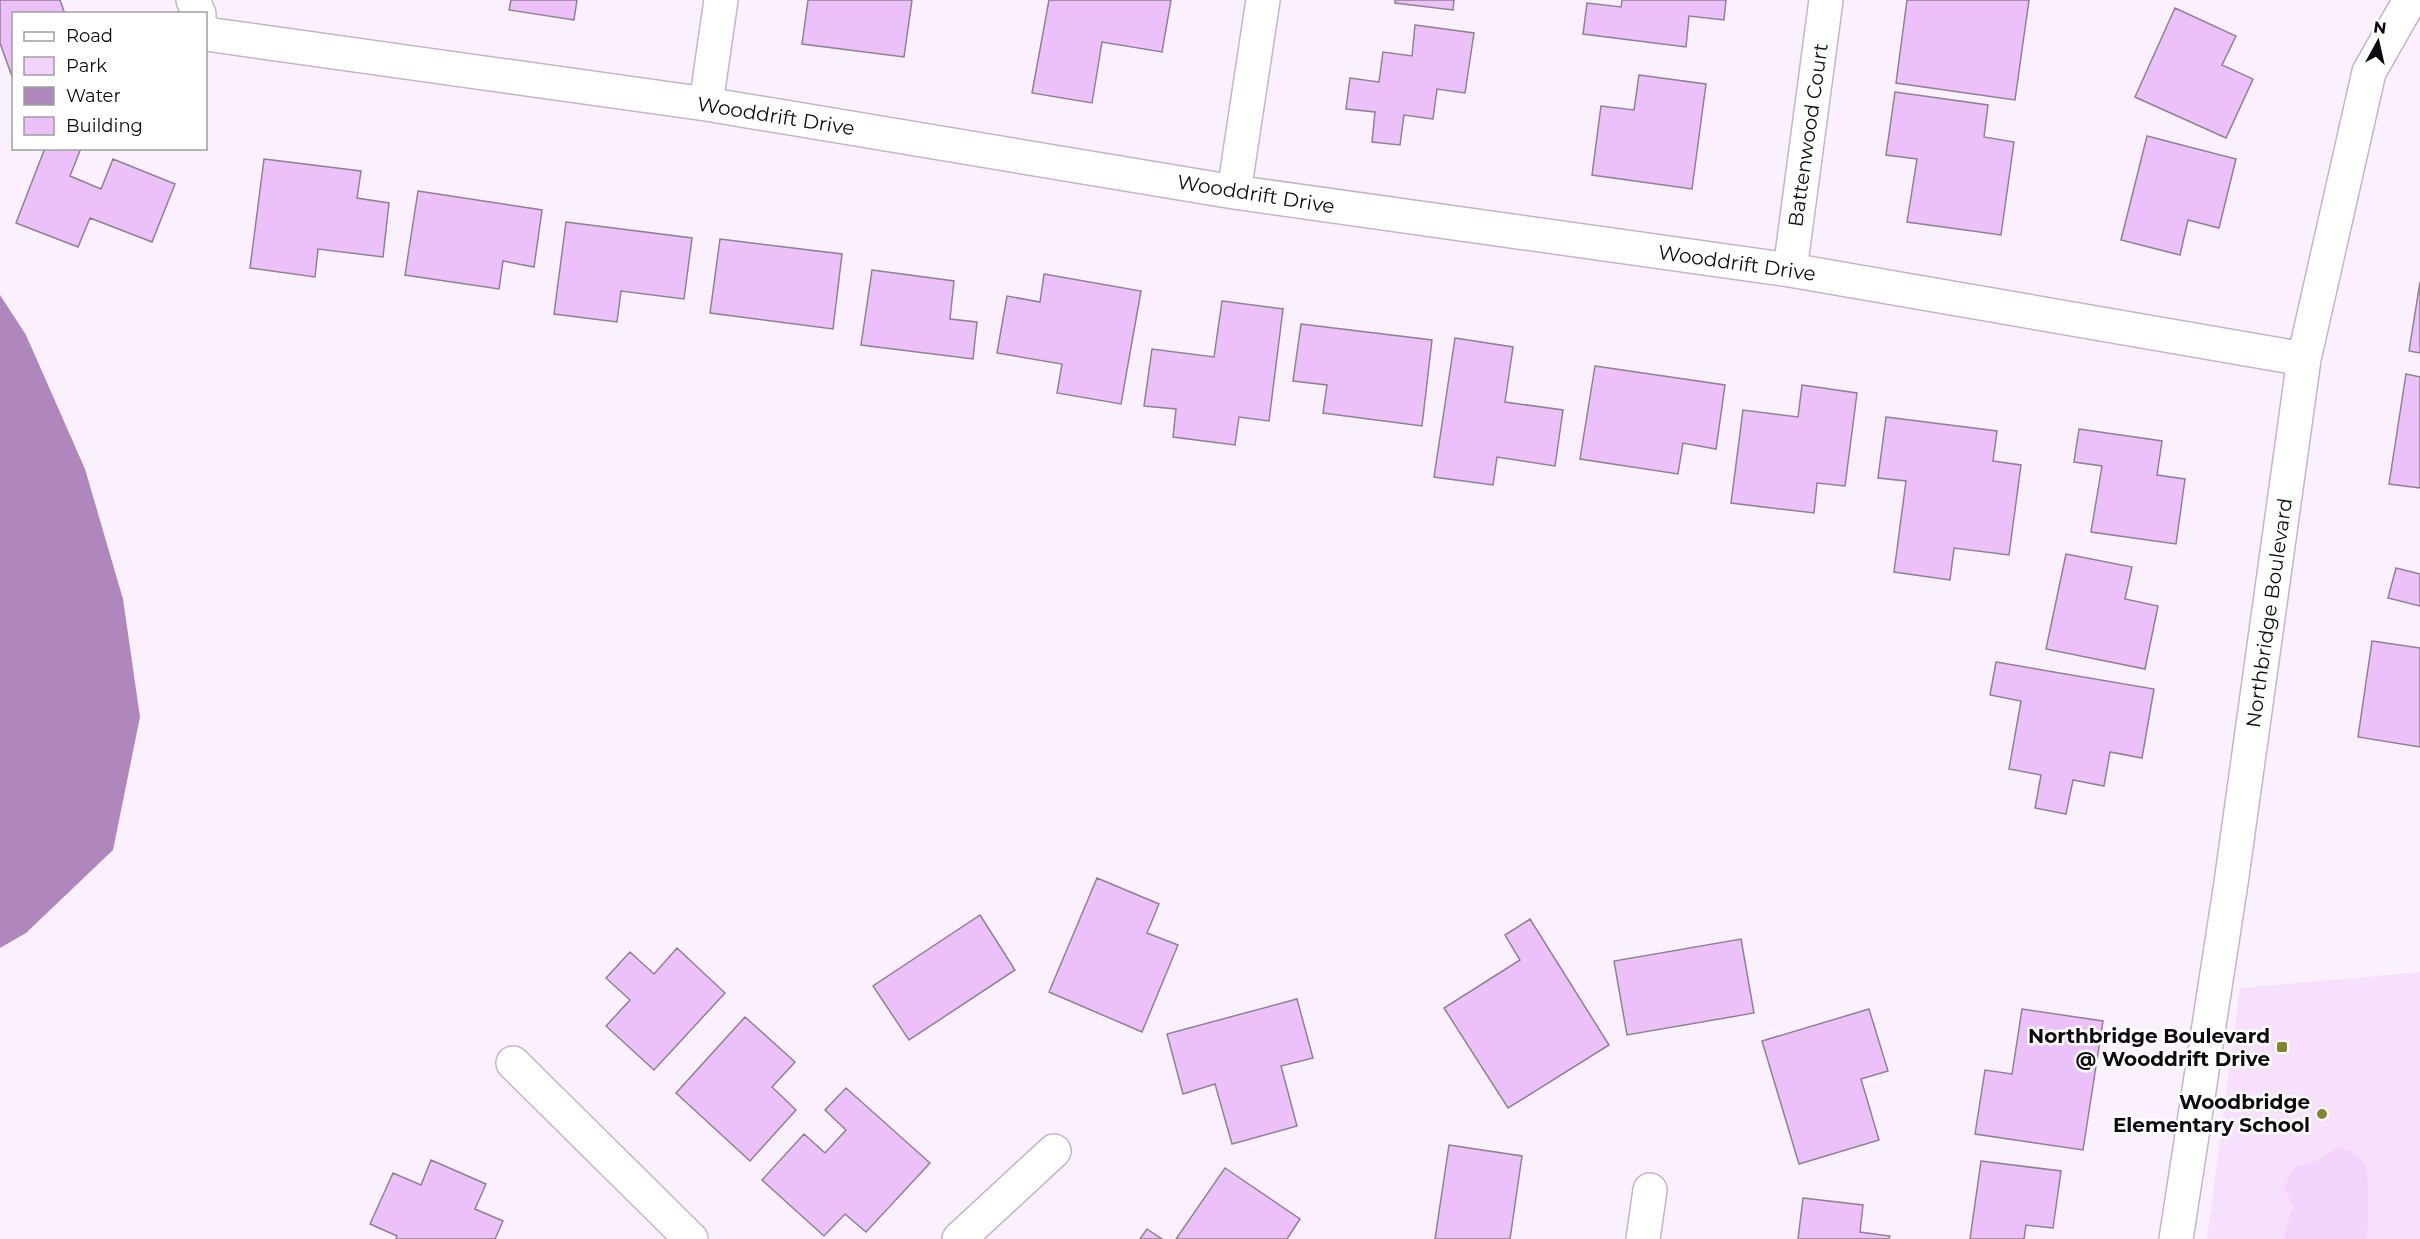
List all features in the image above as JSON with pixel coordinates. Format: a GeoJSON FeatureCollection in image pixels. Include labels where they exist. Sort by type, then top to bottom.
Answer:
{"type":"FeatureCollection","features":[{"type":"Feature","properties":{"kind":"street"},"geometry":{"type":"LineString","coordinates":[[706,104],[721,0]]}},
{"type":"Feature","properties":{"kind":"street"},"geometry":{"type":"LineString","coordinates":[[1234,192],[1263,0]]}},
{"type":"Feature","properties":{"kind":"street","name":"Battenwood Court"},"geometry":{"type":"LineString","coordinates":[[1790,270],[1826,0]]}},
{"type":"Feature","properties":{"kind":"street","name":"Northbridge Boulevard"},"geometry":{"type":"LineString","coordinates":[[2176,1239],[2231,883],[2304,359],[2369,72],[2410,0]]}},
{"type":"Feature","properties":{"kind":"street","name":"Wooddrift Drive"},"geometry":{"type":"LineString","coordinates":[[207,27],[706,104],[1234,192],[1790,270],[2304,359]]}},
{"type":"Feature","properties":{"kind":"street"},"geometry":{"type":"LineString","coordinates":[[513,1063],[690,1239]]}},
{"type":"Feature","properties":{"kind":"street"},"geometry":{"type":"LineString","coordinates":[[959,1239],[1054,1151]]}},
{"type":"Feature","properties":{"kind":"street"},"geometry":{"type":"LineString","coordinates":[[1643,1239],[1650,1190]]}},
{"type":"Feature","properties":{"kind":"shaded area","name":"Woodbridge Elementary School"},"geometry":{"type":"Polygon","coordinates":[[[2420,972],[2420,1239],[2207,1239],[2240,988],[2420,972]]]}},
{"type":"Feature","properties":{"kind":"green space"},"geometry":{"type":"Polygon","coordinates":[[[2337,1148],[2355,1154],[2365,1166],[2368,1182],[2367,1239],[2284,1239],[2290,1214],[2294,1208],[2284,1187],[2294,1167],[2316,1161],[2337,1148]]]}},
{"type":"Feature","properties":{"kind":"water"},"geometry":{"type":"Polygon","coordinates":[[[0,295],[26,335],[85,469],[123,599],[140,717],[113,850],[26,933],[0,948],[0,295]]]}},
{"type":"Feature","properties":{"kind":"building"},"geometry":{"type":"Polygon","coordinates":[[[0,0],[60,0],[64,12],[12,12],[12,76],[0,43],[0,0]]]}},
{"type":"Feature","properties":{"kind":"building"},"geometry":{"type":"Polygon","coordinates":[[[511,0],[577,0],[574,20],[509,10],[511,0]]]}},
{"type":"Feature","properties":{"kind":"building"},"geometry":{"type":"Polygon","coordinates":[[[808,0],[912,0],[904,57],[802,44],[808,0]]]}},
{"type":"Feature","properties":{"kind":"building"},"geometry":{"type":"Polygon","coordinates":[[[1049,0],[1171,0],[1162,52],[1102,42],[1092,103],[1032,93],[1049,0]]]}},
{"type":"Feature","properties":{"kind":"building"},"geometry":{"type":"Polygon","coordinates":[[[1395,0],[1454,0],[1453,10],[1395,3],[1395,0]]]}},
{"type":"Feature","properties":{"kind":"building"},"geometry":{"type":"Polygon","coordinates":[[[1622,0],[1726,0],[1724,20],[1689,16],[1686,47],[1583,34],[1587,3],[1621,7],[1622,0]]]}},
{"type":"Feature","properties":{"kind":"building"},"geometry":{"type":"Polygon","coordinates":[[[1907,0],[2029,0],[2015,100],[1896,83],[1907,0]]]}},
{"type":"Feature","properties":{"kind":"building"},"geometry":{"type":"Polygon","coordinates":[[[2175,8],[2236,36],[2222,65],[2253,79],[2226,138],[2135,97],[2175,8]]]}},
{"type":"Feature","properties":{"kind":"building"},"geometry":{"type":"Polygon","coordinates":[[[1415,25],[1474,33],[1465,93],[1437,89],[1433,119],[1404,115],[1400,145],[1372,142],[1375,112],[1346,109],[1350,78],[1379,82],[1383,52],[1412,56],[1415,25]]]}},
{"type":"Feature","properties":{"kind":"building"},"geometry":{"type":"Polygon","coordinates":[[[1639,75],[1706,84],[1692,189],[1592,175],[1601,106],[1634,110],[1639,75]]]}},
{"type":"Feature","properties":{"kind":"building"},"geometry":{"type":"Polygon","coordinates":[[[1895,92],[1988,105],[1984,137],[2014,142],[2001,235],[1907,222],[1917,159],[1886,155],[1895,92]]]}},
{"type":"Feature","properties":{"kind":"building"},"geometry":{"type":"Polygon","coordinates":[[[2147,136],[2236,159],[2219,228],[2188,220],[2180,255],[2121,240],[2147,136]]]}},
{"type":"Feature","properties":{"kind":"building"},"geometry":{"type":"Polygon","coordinates":[[[44,150],[80,150],[70,176],[101,189],[113,159],[175,184],[152,242],[90,218],[78,247],[16,223],[44,150]]]}},
{"type":"Feature","properties":{"kind":"building"},"geometry":{"type":"Polygon","coordinates":[[[264,159],[361,171],[357,198],[389,203],[383,257],[318,249],[315,277],[250,268],[264,159]]]}},
{"type":"Feature","properties":{"kind":"building"},"geometry":{"type":"Polygon","coordinates":[[[418,191],[542,210],[534,267],[503,261],[499,289],[405,275],[418,191]]]}},
{"type":"Feature","properties":{"kind":"building"},"geometry":{"type":"Polygon","coordinates":[[[566,222],[692,238],[684,299],[621,291],[617,322],[554,314],[566,222]]]}},
{"type":"Feature","properties":{"kind":"building"},"geometry":{"type":"Polygon","coordinates":[[[720,239],[842,254],[833,329],[710,313],[720,239]]]}},
{"type":"Feature","properties":{"kind":"building"},"geometry":{"type":"Polygon","coordinates":[[[872,270],[954,281],[950,319],[977,322],[973,359],[861,345],[872,270]]]}},
{"type":"Feature","properties":{"kind":"building"},"geometry":{"type":"Polygon","coordinates":[[[1044,274],[1141,291],[1121,404],[1057,393],[1062,364],[997,353],[1007,296],[1040,302],[1044,274]]]}},
{"type":"Feature","properties":{"kind":"building"},"geometry":{"type":"Polygon","coordinates":[[[2420,282],[2420,353],[2409,351],[2420,282]]]}},
{"type":"Feature","properties":{"kind":"building"},"geometry":{"type":"Polygon","coordinates":[[[1222,301],[1283,309],[1269,421],[1239,417],[1235,445],[1173,437],[1176,409],[1144,406],[1152,349],[1214,357],[1222,301]]]}},
{"type":"Feature","properties":{"kind":"building"},"geometry":{"type":"Polygon","coordinates":[[[1301,324],[1432,340],[1422,426],[1323,413],[1327,385],[1293,381],[1301,324]]]}},
{"type":"Feature","properties":{"kind":"building"},"geometry":{"type":"Polygon","coordinates":[[[1455,338],[1513,347],[1505,402],[1563,410],[1555,466],[1497,457],[1493,485],[1434,477],[1455,338]]]}},
{"type":"Feature","properties":{"kind":"building"},"geometry":{"type":"Polygon","coordinates":[[[1595,366],[1725,385],[1716,449],[1683,443],[1678,474],[1580,459],[1595,366]]]}},
{"type":"Feature","properties":{"kind":"building"},"geometry":{"type":"Polygon","coordinates":[[[2406,374],[2420,377],[2420,488],[2389,484],[2406,374]]]}},
{"type":"Feature","properties":{"kind":"building"},"geometry":{"type":"Polygon","coordinates":[[[1802,385],[1857,393],[1845,486],[1817,483],[1814,513],[1731,503],[1743,410],[1798,417],[1802,385]]]}},
{"type":"Feature","properties":{"kind":"building"},"geometry":{"type":"Polygon","coordinates":[[[1886,417],[1997,431],[1993,461],[2021,465],[2009,555],[1954,548],[1950,580],[1894,572],[1906,481],[1878,478],[1886,417]]]}},
{"type":"Feature","properties":{"kind":"building"},"geometry":{"type":"Polygon","coordinates":[[[2079,429],[2162,441],[2157,475],[2185,479],[2176,544],[2091,532],[2102,466],[2074,462],[2079,429]]]}},
{"type":"Feature","properties":{"kind":"building"},"geometry":{"type":"Polygon","coordinates":[[[2066,554],[2132,567],[2125,599],[2158,606],[2145,669],[2046,649],[2066,554]]]}},
{"type":"Feature","properties":{"kind":"building"},"geometry":{"type":"Polygon","coordinates":[[[2396,568],[2420,574],[2420,606],[2388,598],[2396,568]]]}},
{"type":"Feature","properties":{"kind":"building"},"geometry":{"type":"Polygon","coordinates":[[[2372,641],[2420,648],[2420,747],[2358,737],[2372,641]]]}},
{"type":"Feature","properties":{"kind":"building"},"geometry":{"type":"Polygon","coordinates":[[[1996,662],[2154,689],[2142,758],[2110,752],[2104,786],[2073,780],[2066,814],[2035,808],[2041,775],[2009,769],[2021,701],[1990,695],[1996,662]]]}},
{"type":"Feature","properties":{"kind":"building"},"geometry":{"type":"Polygon","coordinates":[[[1097,878],[1159,904],[1147,933],[1178,945],[1142,1032],[1049,992],[1097,878]]]}},
{"type":"Feature","properties":{"kind":"building"},"geometry":{"type":"Polygon","coordinates":[[[980,915],[1015,970],[909,1040],[873,986],[980,915]]]}},
{"type":"Feature","properties":{"kind":"building"},"geometry":{"type":"Polygon","coordinates":[[[1530,919],[1609,1045],[1508,1108],[1444,1008],[1520,960],[1505,935],[1530,919]]]}},
{"type":"Feature","properties":{"kind":"building"},"geometry":{"type":"Polygon","coordinates":[[[1741,939],[1754,1013],[1627,1035],[1614,961],[1741,939]]]}},
{"type":"Feature","properties":{"kind":"building"},"geometry":{"type":"Polygon","coordinates":[[[677,948],[725,993],[654,1070],[606,1026],[630,1000],[606,978],[630,952],[654,974],[677,948]]]}},
{"type":"Feature","properties":{"kind":"building"},"geometry":{"type":"Polygon","coordinates":[[[1297,999],[1313,1058],[1281,1066],[1297,1126],[1232,1144],[1215,1084],[1183,1094],[1167,1034],[1297,999]]]}},
{"type":"Feature","properties":{"kind":"building"},"geometry":{"type":"Polygon","coordinates":[[[1869,1009],[1888,1071],[1861,1079],[1879,1140],[1799,1164],[1762,1041],[1869,1009]]]}},
{"type":"Feature","properties":{"kind":"building"},"geometry":{"type":"Polygon","coordinates":[[[2022,1009],[2103,1021],[2083,1150],[1975,1134],[1985,1070],[2012,1074],[2022,1009]]]}},
{"type":"Feature","properties":{"kind":"building"},"geometry":{"type":"Polygon","coordinates":[[[745,1017],[795,1062],[772,1087],[796,1110],[750,1161],[676,1093],[745,1017]]]}},
{"type":"Feature","properties":{"kind":"building"},"geometry":{"type":"Polygon","coordinates":[[[846,1088],[930,1163],[866,1232],[845,1214],[824,1236],[762,1180],[804,1134],[825,1153],[846,1130],[825,1110],[846,1088]]]}},
{"type":"Feature","properties":{"kind":"building"},"geometry":{"type":"Polygon","coordinates":[[[1449,1145],[1522,1156],[1510,1239],[1435,1239],[1449,1145]]]}},
{"type":"Feature","properties":{"kind":"building"},"geometry":{"type":"Polygon","coordinates":[[[431,1160],[486,1184],[475,1209],[503,1221],[495,1239],[396,1239],[397,1236],[370,1224],[393,1173],[421,1185],[431,1160]]]}},
{"type":"Feature","properties":{"kind":"building"},"geometry":{"type":"Polygon","coordinates":[[[1981,1161],[2061,1171],[2053,1228],[2026,1225],[2024,1239],[1970,1239],[1981,1161]]]}},
{"type":"Feature","properties":{"kind":"building"},"geometry":{"type":"Polygon","coordinates":[[[1225,1168],[1300,1219],[1287,1239],[1176,1239],[1225,1168]]]}},
{"type":"Feature","properties":{"kind":"building"},"geometry":{"type":"Polygon","coordinates":[[[1803,1198],[1863,1205],[1860,1232],[1890,1236],[1889,1239],[1798,1239],[1803,1198]]]}},
{"type":"Feature","properties":{"kind":"building"},"geometry":{"type":"Polygon","coordinates":[[[1147,1229],[1162,1239],[1140,1239],[1147,1229]]]}},
{"type":"Feature","properties":{"kind":"place","name":"Northbridge Boulevard @ Wooddrift Drive"},"geometry":{"type":"Point","coordinates":[2282,1047]}},
{"type":"Feature","properties":{"kind":"place","name":"Woodbridge Elementary School"},"geometry":{"type":"Point","coordinates":[2322,1114]}}]}
